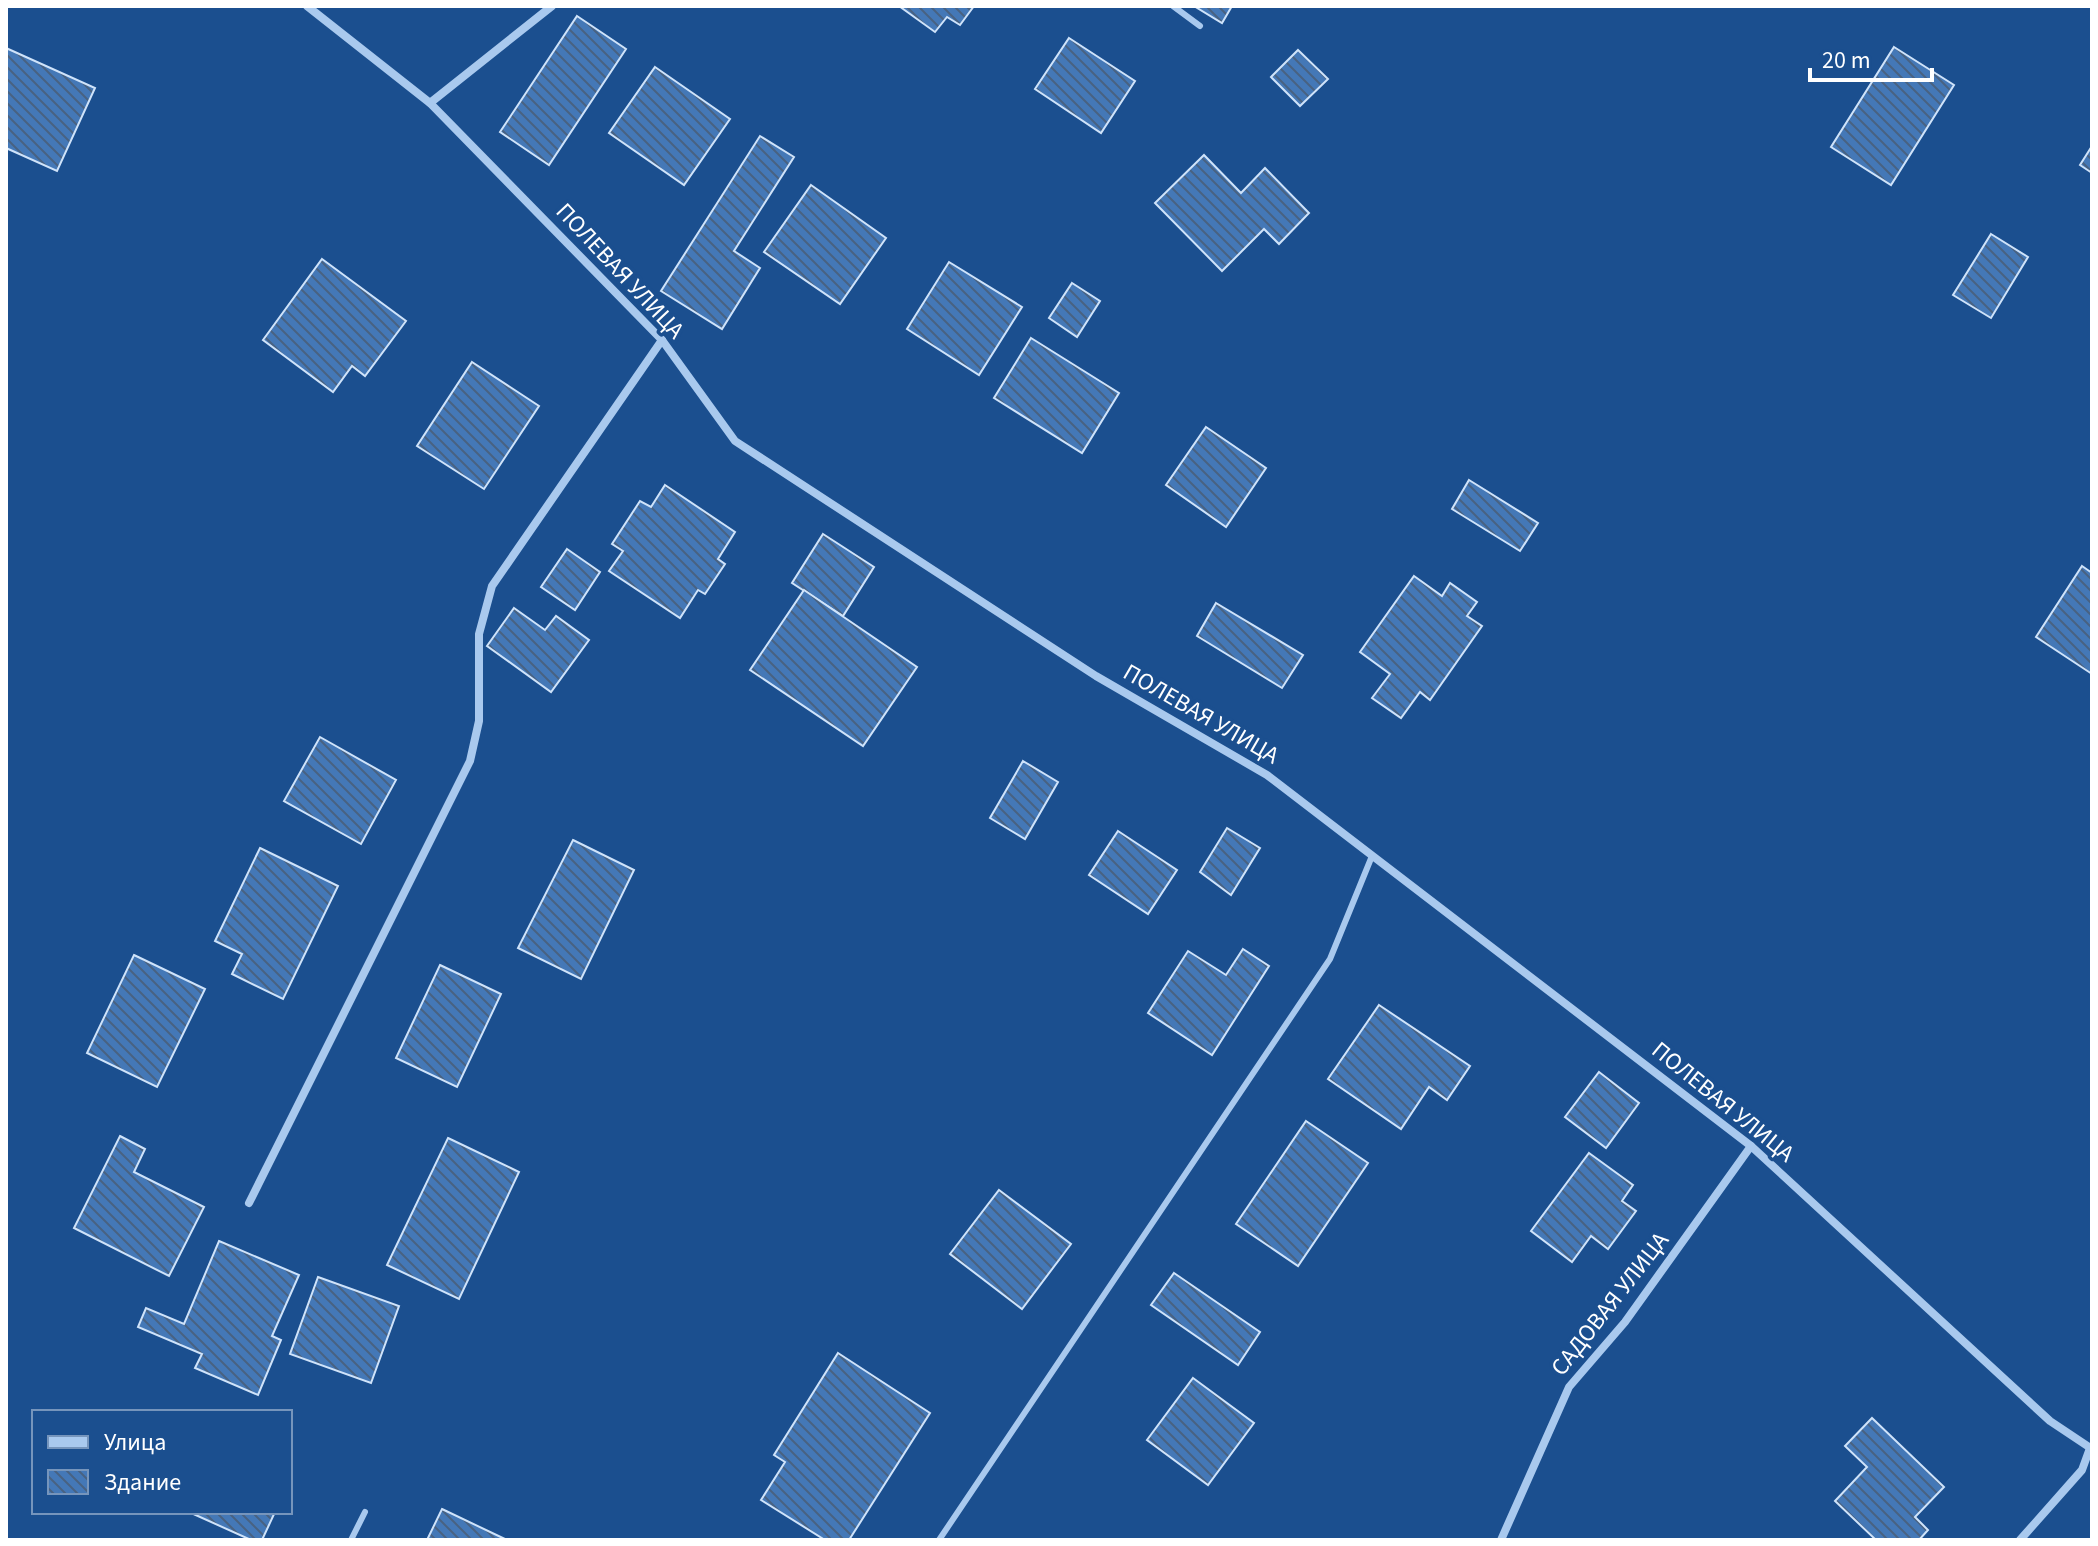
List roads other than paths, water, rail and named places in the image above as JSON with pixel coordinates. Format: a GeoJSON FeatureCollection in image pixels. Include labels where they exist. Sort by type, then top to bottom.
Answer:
{"type":"FeatureCollection","features":[{"type":"Feature","properties":{"kind":"street","name":"ПОЛЕВАЯ УЛИЦА"},"geometry":{"type":"LineString","coordinates":[[307,6],[430,103],[662,340],[735,441],[1096,676],[1267,775],[1751,1146],[2050,1421],[2091,1448]]}},
{"type":"Feature","properties":{"kind":"street"},"geometry":{"type":"LineString","coordinates":[[430,103],[552,6]]}},
{"type":"Feature","properties":{"kind":"street"},"geometry":{"type":"LineString","coordinates":[[249,1203],[470,761],[479,721],[479,634],[492,586],[662,340]]}},
{"type":"Feature","properties":{"kind":"street","name":"САДОВАЯ УЛИЦА"},"geometry":{"type":"LineString","coordinates":[[1501,1540],[1569,1387],[1625,1322],[1751,1146]]}},
{"type":"Feature","properties":{"kind":"street"},"geometry":{"type":"LineString","coordinates":[[2020,1540],[2082,1470],[2091,1448]]}},
{"type":"Feature","properties":{"kind":"lane"},"geometry":{"type":"LineString","coordinates":[[1173,6],[1200,26]]}},
{"type":"Feature","properties":{"kind":"lane"},"geometry":{"type":"LineString","coordinates":[[939,1540],[1330,959],[1372,856]]}},
{"type":"Feature","properties":{"kind":"lane"},"geometry":{"type":"LineString","coordinates":[[351,1540],[365,1512]]}}]}
